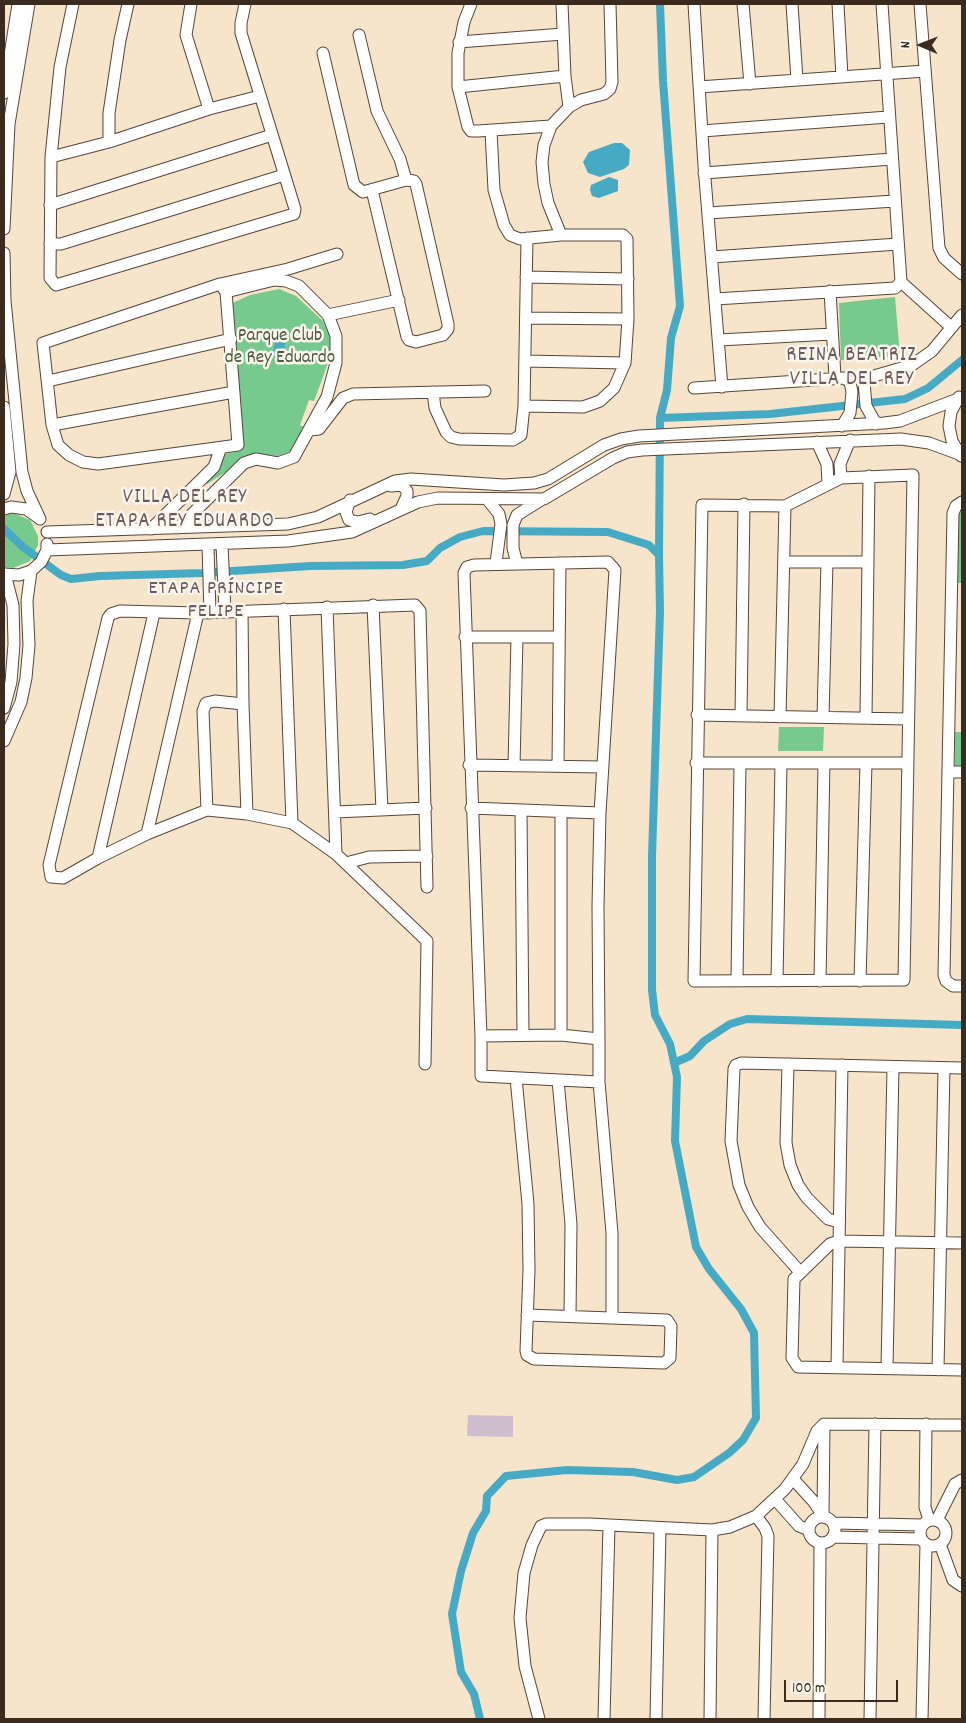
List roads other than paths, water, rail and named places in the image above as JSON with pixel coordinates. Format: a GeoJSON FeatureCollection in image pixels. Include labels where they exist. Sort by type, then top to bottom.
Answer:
{"type":"FeatureCollection","features":[{"type":"Feature","properties":{"kind":"street"},"geometry":{"type":"LineString","coordinates":[[4,92],[18,4]]}},
{"type":"Feature","properties":{"kind":"street"},"geometry":{"type":"LineString","coordinates":[[4,229],[9,124],[29,4]]}},
{"type":"Feature","properties":{"kind":"street"},"geometry":{"type":"LineString","coordinates":[[73,4],[60,67],[51,156],[51,280],[56,285],[75,281],[291,216],[295,209],[241,33],[241,19],[245,4]]}},
{"type":"Feature","properties":{"kind":"street"},"geometry":{"type":"LineString","coordinates":[[109,142],[109,113],[120,40],[128,4]]}},
{"type":"Feature","properties":{"kind":"street"},"geometry":{"type":"LineString","coordinates":[[191,4],[186,35],[208,109]]}},
{"type":"Feature","properties":{"kind":"street"},"geometry":{"type":"LineString","coordinates":[[471,4],[459,42],[458,87],[468,128],[471,130],[491,130],[551,126]]}},
{"type":"Feature","properties":{"kind":"street"},"geometry":{"type":"LineString","coordinates":[[562,4],[565,76],[570,107]]}},
{"type":"Feature","properties":{"kind":"street"},"geometry":{"type":"LineString","coordinates":[[561,235],[548,203],[544,184],[542,162],[544,145],[551,126],[570,107],[581,100],[608,92],[612,86],[610,4]]}},
{"type":"Feature","properties":{"kind":"street"},"geometry":{"type":"LineString","coordinates":[[694,4],[704,172],[722,387]]}},
{"type":"Feature","properties":{"kind":"street"},"geometry":{"type":"LineString","coordinates":[[743,4],[750,84]]}},
{"type":"Feature","properties":{"kind":"street"},"geometry":{"type":"LineString","coordinates":[[792,4],[798,80]]}},
{"type":"Feature","properties":{"kind":"street"},"geometry":{"type":"LineString","coordinates":[[838,4],[842,77]]}},
{"type":"Feature","properties":{"kind":"street"},"geometry":{"type":"LineString","coordinates":[[882,4],[888,116],[901,282],[952,327]]}},
{"type":"Feature","properties":{"kind":"street"},"geometry":{"type":"LineString","coordinates":[[920,4],[939,248],[944,258],[962,274]]}},
{"type":"Feature","properties":{"kind":"street"},"geometry":{"type":"LineString","coordinates":[[459,42],[563,34]]}},
{"type":"Feature","properties":{"kind":"street"},"geometry":{"type":"LineString","coordinates":[[359,35],[377,110],[400,159],[406,180]]}},
{"type":"Feature","properties":{"kind":"street"},"geometry":{"type":"LineString","coordinates":[[323,53],[354,185],[363,192],[406,180],[414,181],[416,184],[448,324],[446,332],[416,342],[409,340],[372,190]]}},
{"type":"Feature","properties":{"kind":"street"},"geometry":{"type":"LineString","coordinates":[[699,87],[925,71]]}},
{"type":"Feature","properties":{"kind":"street"},"geometry":{"type":"LineString","coordinates":[[458,87],[565,76]]}},
{"type":"Feature","properties":{"kind":"street"},"geometry":{"type":"LineString","coordinates":[[51,156],[109,142],[208,109],[260,96]]}},
{"type":"Feature","properties":{"kind":"street"},"geometry":{"type":"LineString","coordinates":[[702,131],[888,116]]}},
{"type":"Feature","properties":{"kind":"street"},"geometry":{"type":"LineString","coordinates":[[491,130],[494,190],[504,225],[514,237],[528,238],[561,235],[626,236],[628,319],[625,363],[614,388],[600,401],[583,407],[524,406]]}},
{"type":"Feature","properties":{"kind":"street"},"geometry":{"type":"LineString","coordinates":[[50,205],[272,136]]}},
{"type":"Feature","properties":{"kind":"street"},"geometry":{"type":"LineString","coordinates":[[704,172],[892,159]]}},
{"type":"Feature","properties":{"kind":"street"},"geometry":{"type":"LineString","coordinates":[[50,244],[61,244],[284,175]]}},
{"type":"Feature","properties":{"kind":"street"},"geometry":{"type":"LineString","coordinates":[[708,213],[895,201]]}},
{"type":"Feature","properties":{"kind":"street"},"geometry":{"type":"LineString","coordinates":[[433,392],[435,408],[446,432],[455,438],[516,440],[522,432],[528,238]]}},
{"type":"Feature","properties":{"kind":"street"},"geometry":{"type":"LineString","coordinates":[[712,257],[898,244]]}},
{"type":"Feature","properties":{"kind":"street"},"geometry":{"type":"LineString","coordinates":[[4,252],[5,302],[22,472],[27,491],[47,532],[47,550],[41,562],[31,571],[18,575],[4,574],[13,605],[14,644],[11,682],[4,708]]}},
{"type":"Feature","properties":{"kind":"street"},"geometry":{"type":"LineString","coordinates":[[223,288],[231,339],[238,446],[220,450],[98,464],[82,462],[68,455],[58,445],[52,425],[43,343],[288,268],[337,254]]}},
{"type":"Feature","properties":{"kind":"street"},"geometry":{"type":"LineString","coordinates":[[526,277],[628,279]]}},
{"type":"Feature","properties":{"kind":"street"},"geometry":{"type":"LineString","coordinates":[[178,528],[210,494],[250,460],[278,463],[294,457],[327,397],[336,363],[336,336],[328,315],[299,286],[286,281],[274,280],[223,288]]}},
{"type":"Feature","properties":{"kind":"street"},"geometry":{"type":"LineString","coordinates":[[715,299],[895,288],[901,282]]}},
{"type":"Feature","properties":{"kind":"street"},"geometry":{"type":"LineString","coordinates":[[830,291],[835,377]]}},
{"type":"Feature","properties":{"kind":"street"},"geometry":{"type":"LineString","coordinates":[[328,315],[399,300]]}},
{"type":"Feature","properties":{"kind":"street"},"geometry":{"type":"LineString","coordinates":[[876,424],[866,406],[864,386],[866,378],[912,365],[932,350],[962,315]]}},
{"type":"Feature","properties":{"kind":"street"},"geometry":{"type":"LineString","coordinates":[[526,318],[628,319]]}},
{"type":"Feature","properties":{"kind":"street"},"geometry":{"type":"LineString","coordinates":[[719,340],[832,334]]}},
{"type":"Feature","properties":{"kind":"street"},"geometry":{"type":"LineString","coordinates":[[48,381],[231,339]]}},
{"type":"Feature","properties":{"kind":"street"},"geometry":{"type":"LineString","coordinates":[[525,361],[625,363]]}},
{"type":"Feature","properties":{"kind":"street"},"geometry":{"type":"LineString","coordinates":[[694,388],[835,377],[848,379],[852,391],[850,413],[842,426]]}},
{"type":"Feature","properties":{"kind":"street"},"geometry":{"type":"LineString","coordinates":[[310,430],[319,430],[343,398],[353,394],[485,391]]}},
{"type":"Feature","properties":{"kind":"street"},"geometry":{"type":"LineString","coordinates":[[52,425],[234,392]]}},
{"type":"Feature","properties":{"kind":"street"},"geometry":{"type":"LineString","coordinates":[[47,532],[288,524],[318,517],[350,500],[394,481],[411,479],[504,485],[534,483],[548,479],[604,445],[639,436],[876,424],[900,421],[960,396]]}},
{"type":"Feature","properties":{"kind":"street"},"geometry":{"type":"LineString","coordinates":[[960,396],[951,412],[949,426],[952,441],[961,455]]}},
{"type":"Feature","properties":{"kind":"street"},"geometry":{"type":"LineString","coordinates":[[4,407],[10,472],[4,494]]}},
{"type":"Feature","properties":{"kind":"street"},"geometry":{"type":"LineString","coordinates":[[517,564],[512,544],[513,525],[518,515],[627,452],[901,439],[929,443],[961,455]]}},
{"type":"Feature","properties":{"kind":"street"},"geometry":{"type":"LineString","coordinates":[[841,478],[840,464],[850,440]]}},
{"type":"Feature","properties":{"kind":"street"},"geometry":{"type":"LineString","coordinates":[[817,442],[827,464],[828,484]]}},
{"type":"Feature","properties":{"kind":"street"},"geometry":{"type":"LineString","coordinates":[[151,529],[214,467],[220,450]]}},
{"type":"Feature","properties":{"kind":"street"},"geometry":{"type":"LineString","coordinates":[[914,475],[904,978],[900,982],[694,981],[696,763],[702,505],[744,504],[785,506],[841,478],[914,475]]}},
{"type":"Feature","properties":{"kind":"street"},"geometry":{"type":"LineString","coordinates":[[866,718],[869,476]]}},
{"type":"Feature","properties":{"kind":"street"},"geometry":{"type":"LineString","coordinates":[[197,482],[210,494]]}},
{"type":"Feature","properties":{"kind":"street"},"geometry":{"type":"LineString","coordinates":[[371,491],[398,485],[405,487],[407,496],[401,509]]}},
{"type":"Feature","properties":{"kind":"street"},"geometry":{"type":"LineString","coordinates":[[47,550],[288,541],[352,532],[418,502],[438,498],[544,499]]}},
{"type":"Feature","properties":{"kind":"street"},"geometry":{"type":"LineString","coordinates":[[487,499],[499,514],[501,524],[496,563]]}},
{"type":"Feature","properties":{"kind":"street"},"geometry":{"type":"LineString","coordinates":[[179,500],[193,513]]}},
{"type":"Feature","properties":{"kind":"street"},"geometry":{"type":"LineString","coordinates":[[350,500],[346,517],[353,522],[388,516]]}},
{"type":"Feature","properties":{"kind":"street"},"geometry":{"type":"LineString","coordinates":[[962,502],[956,506],[953,514],[957,583],[950,726],[944,975],[946,981],[953,986],[962,986]]}},
{"type":"Feature","properties":{"kind":"street"},"geometry":{"type":"LineString","coordinates":[[741,716],[744,504]]}},
{"type":"Feature","properties":{"kind":"street"},"geometry":{"type":"LineString","coordinates":[[780,717],[785,506]]}},
{"type":"Feature","properties":{"kind":"street"},"geometry":{"type":"LineString","coordinates":[[4,510],[11,507],[26,509],[40,519]]}},
{"type":"Feature","properties":{"kind":"street"},"geometry":{"type":"LineString","coordinates":[[222,544],[226,612]]}},
{"type":"Feature","properties":{"kind":"street"},"geometry":{"type":"LineString","coordinates":[[208,545],[210,613]]}},
{"type":"Feature","properties":{"kind":"street"},"geometry":{"type":"LineString","coordinates":[[599,1082],[481,1076],[464,573],[467,567],[474,565],[496,563],[608,562],[615,570],[602,767],[598,906],[599,1082],[612,1234],[612,1318]]}},
{"type":"Feature","properties":{"kind":"street"},"geometry":{"type":"LineString","coordinates":[[784,562],[868,562]]}},
{"type":"Feature","properties":{"kind":"street"},"geometry":{"type":"LineString","coordinates":[[823,717],[827,562]]}},
{"type":"Feature","properties":{"kind":"street"},"geometry":{"type":"LineString","coordinates":[[558,766],[560,563]]}},
{"type":"Feature","properties":{"kind":"street"},"geometry":{"type":"LineString","coordinates":[[4,741],[21,702],[26,678],[29,645],[27,601],[31,571]]}},
{"type":"Feature","properties":{"kind":"street"},"geometry":{"type":"LineString","coordinates":[[210,587],[224,587]]}},
{"type":"Feature","properties":{"kind":"street"},"geometry":{"type":"LineString","coordinates":[[426,1064],[427,941],[336,854],[292,823],[247,814],[207,810],[147,834],[63,878],[56,879],[51,877],[49,872],[108,618],[111,614],[120,611],[210,613],[412,603],[418,607],[420,611],[427,886]]}},
{"type":"Feature","properties":{"kind":"street"},"geometry":{"type":"LineString","coordinates":[[373,605],[382,810]]}},
{"type":"Feature","properties":{"kind":"street"},"geometry":{"type":"LineString","coordinates":[[327,607],[336,854]]}},
{"type":"Feature","properties":{"kind":"street"},"geometry":{"type":"LineString","coordinates":[[284,609],[292,823]]}},
{"type":"Feature","properties":{"kind":"street"},"geometry":{"type":"LineString","coordinates":[[242,611],[247,814]]}},
{"type":"Feature","properties":{"kind":"street"},"geometry":{"type":"LineString","coordinates":[[98,858],[154,613]]}},
{"type":"Feature","properties":{"kind":"street"},"geometry":{"type":"LineString","coordinates":[[147,834],[198,613]]}},
{"type":"Feature","properties":{"kind":"street"},"geometry":{"type":"LineString","coordinates":[[465,637],[558,637]]}},
{"type":"Feature","properties":{"kind":"street"},"geometry":{"type":"LineString","coordinates":[[514,766],[517,637]]}},
{"type":"Feature","properties":{"kind":"street"},"geometry":{"type":"LineString","coordinates":[[207,810],[203,711],[206,704],[215,701],[243,704]]}},
{"type":"Feature","properties":{"kind":"street"},"geometry":{"type":"LineString","coordinates":[[697,716],[908,718]]}},
{"type":"Feature","properties":{"kind":"street"},"geometry":{"type":"LineString","coordinates":[[950,726],[962,726]]}},
{"type":"Feature","properties":{"kind":"street"},"geometry":{"type":"LineString","coordinates":[[696,763],[907,763]]}},
{"type":"Feature","properties":{"kind":"street"},"geometry":{"type":"LineString","coordinates":[[737,981],[740,763]]}},
{"type":"Feature","properties":{"kind":"street"},"geometry":{"type":"LineString","coordinates":[[777,981],[781,763]]}},
{"type":"Feature","properties":{"kind":"street"},"geometry":{"type":"LineString","coordinates":[[820,981],[824,763]]}},
{"type":"Feature","properties":{"kind":"street"},"geometry":{"type":"LineString","coordinates":[[860,981],[866,763]]}},
{"type":"Feature","properties":{"kind":"street"},"geometry":{"type":"LineString","coordinates":[[469,765],[602,767]]}},
{"type":"Feature","properties":{"kind":"street"},"geometry":{"type":"LineString","coordinates":[[949,772],[962,772]]}},
{"type":"Feature","properties":{"kind":"street"},"geometry":{"type":"LineString","coordinates":[[335,812],[426,808]]}},
{"type":"Feature","properties":{"kind":"street"},"geometry":{"type":"LineString","coordinates":[[471,808],[600,814]]}},
{"type":"Feature","properties":{"kind":"street"},"geometry":{"type":"LineString","coordinates":[[521,810],[523,1035]]}},
{"type":"Feature","properties":{"kind":"street"},"geometry":{"type":"LineString","coordinates":[[561,812],[562,1036]]}},
{"type":"Feature","properties":{"kind":"street"},"geometry":{"type":"LineString","coordinates":[[346,863],[370,857],[427,856]]}},
{"type":"Feature","properties":{"kind":"street"},"geometry":{"type":"LineString","coordinates":[[481,1036],[523,1035],[599,1039]]}},
{"type":"Feature","properties":{"kind":"street"},"geometry":{"type":"LineString","coordinates":[[800,1272],[768,1236],[748,1207],[736,1173],[731,1141],[734,1067],[741,1063],[962,1068]]}},
{"type":"Feature","properties":{"kind":"street"},"geometry":{"type":"LineString","coordinates":[[788,1064],[786,1143],[790,1165],[798,1185],[807,1198],[828,1219],[839,1222]]}},
{"type":"Feature","properties":{"kind":"street"},"geometry":{"type":"LineString","coordinates":[[837,1367],[842,1066]]}},
{"type":"Feature","properties":{"kind":"street"},"geometry":{"type":"LineString","coordinates":[[887,1368],[893,1067]]}},
{"type":"Feature","properties":{"kind":"street"},"geometry":{"type":"LineString","coordinates":[[938,1370],[944,1068]]}},
{"type":"Feature","properties":{"kind":"street"},"geometry":{"type":"LineString","coordinates":[[516,1078],[528,1204],[526,1353],[531,1359],[664,1363],[669,1360],[672,1326],[669,1321],[528,1315]]}},
{"type":"Feature","properties":{"kind":"street"},"geometry":{"type":"LineString","coordinates":[[558,1080],[571,1224],[570,1316]]}},
{"type":"Feature","properties":{"kind":"street"},"geometry":{"type":"LineString","coordinates":[[962,1243],[839,1241],[830,1244],[800,1272],[794,1279],[792,1286],[792,1360],[798,1366],[962,1370]]}},
{"type":"Feature","properties":{"kind":"street"},"geometry":{"type":"LineString","coordinates":[[823,1516],[824,1424]]}},
{"type":"Feature","properties":{"kind":"street"},"geometry":{"type":"LineString","coordinates":[[538,1719],[525,1666],[520,1618],[522,1588],[532,1545],[539,1529],[546,1524],[712,1530],[730,1527],[756,1516],[776,1499],[803,1464],[817,1431],[824,1424],[962,1425]]}},
{"type":"Feature","properties":{"kind":"street"},"geometry":{"type":"LineString","coordinates":[[870,1719],[876,1424]]}},
{"type":"Feature","properties":{"kind":"street"},"geometry":{"type":"LineString","coordinates":[[926,1424],[925,1507],[930,1522]]}},
{"type":"Feature","properties":{"kind":"street"},"geometry":{"type":"LineString","coordinates":[[793,1479],[814,1502],[823,1516],[834,1523],[930,1522],[946,1531],[940,1544],[953,1580],[962,1586]]}},
{"type":"Feature","properties":{"kind":"street"},"geometry":{"type":"LineString","coordinates":[[922,1719],[924,1541],[920,1532],[930,1522],[955,1484],[962,1480]]}},
{"type":"Feature","properties":{"kind":"street"},"geometry":{"type":"LineString","coordinates":[[776,1499],[799,1526],[809,1530]]}},
{"type":"Feature","properties":{"kind":"street"},"geometry":{"type":"LineString","coordinates":[[756,1516],[765,1528],[768,1540],[764,1719]]}},
{"type":"Feature","properties":{"kind":"street"},"geometry":{"type":"LineString","coordinates":[[823,1516],[812,1522],[809,1530],[812,1538],[820,1543],[827,1542],[833,1538],[924,1541],[936,1546],[940,1544]]}},
{"type":"Feature","properties":{"kind":"street"},"geometry":{"type":"LineString","coordinates":[[833,1538],[836,1528],[834,1523]]}},
{"type":"Feature","properties":{"kind":"street"},"geometry":{"type":"LineString","coordinates":[[604,1719],[608,1525]]}},
{"type":"Feature","properties":{"kind":"street"},"geometry":{"type":"LineString","coordinates":[[656,1719],[660,1528]]}},
{"type":"Feature","properties":{"kind":"street"},"geometry":{"type":"LineString","coordinates":[[710,1719],[712,1530]]}},
{"type":"Feature","properties":{"kind":"street"},"geometry":{"type":"LineString","coordinates":[[819,1719],[820,1543]]}},
{"type":"Feature","properties":{"kind":"water"},"geometry":{"type":"Polygon","coordinates":[[[614,143],[622,143],[630,150],[629,165],[624,169],[600,177],[588,173],[583,162],[589,152],[614,143]]]}},
{"type":"Feature","properties":{"kind":"water"},"geometry":{"type":"Polygon","coordinates":[[[609,177],[618,180],[618,191],[599,198],[592,196],[591,185],[609,177]]]}},
{"type":"Feature","properties":{"kind":"water"},"geometry":{"type":"Polygon","coordinates":[[[276,337],[286,339],[284,351],[279,358],[272,357],[276,337]]]}},
{"type":"Feature","properties":{"kind":"waterway"},"geometry":{"type":"LineString","coordinates":[[659,555],[660,418],[667,390],[671,338],[680,306],[663,81],[660,4]]}},
{"type":"Feature","properties":{"kind":"waterway"},"geometry":{"type":"LineString","coordinates":[[660,418],[770,414],[905,399],[928,388],[962,360]]}},
{"type":"Feature","properties":{"kind":"waterway"},"geometry":{"type":"LineString","coordinates":[[4,529],[23,547],[61,575],[71,579],[310,566],[403,565],[427,561],[440,548],[460,537],[483,531],[608,532],[649,545],[659,555],[660,611],[652,856],[652,990],[655,1015],[670,1044],[677,1077],[675,1141],[696,1247],[709,1269],[741,1309],[754,1333],[756,1418],[743,1440],[729,1453],[694,1477],[677,1480],[633,1472],[567,1470],[506,1476],[487,1496],[486,1511],[473,1533],[461,1571],[452,1614],[461,1672],[474,1694],[480,1719]]}},
{"type":"Feature","properties":{"kind":"waterway"},"geometry":{"type":"LineString","coordinates":[[674,1063],[690,1056],[704,1041],[730,1024],[747,1019],[962,1025]]}},
{"type":"Feature","properties":{"kind":"district","name":"REINA BEATRIZ VILLA DEL REY"},"geometry":{"type":"Point","coordinates":[852,369]}},
{"type":"Feature","properties":{"kind":"district","name":"VILLA DEL REY ETAPA REY EDUARDO"},"geometry":{"type":"Point","coordinates":[185,511]}},
{"type":"Feature","properties":{"kind":"district","name":"ETAPA PRÍNCIPE FELIPE"},"geometry":{"type":"Point","coordinates":[216,602]}},
{"type":"Feature","properties":{"kind":"park label","name":"Parque Club de Rey Eduardo"},"geometry":{"type":"Point","coordinates":[280,348]}}]}
